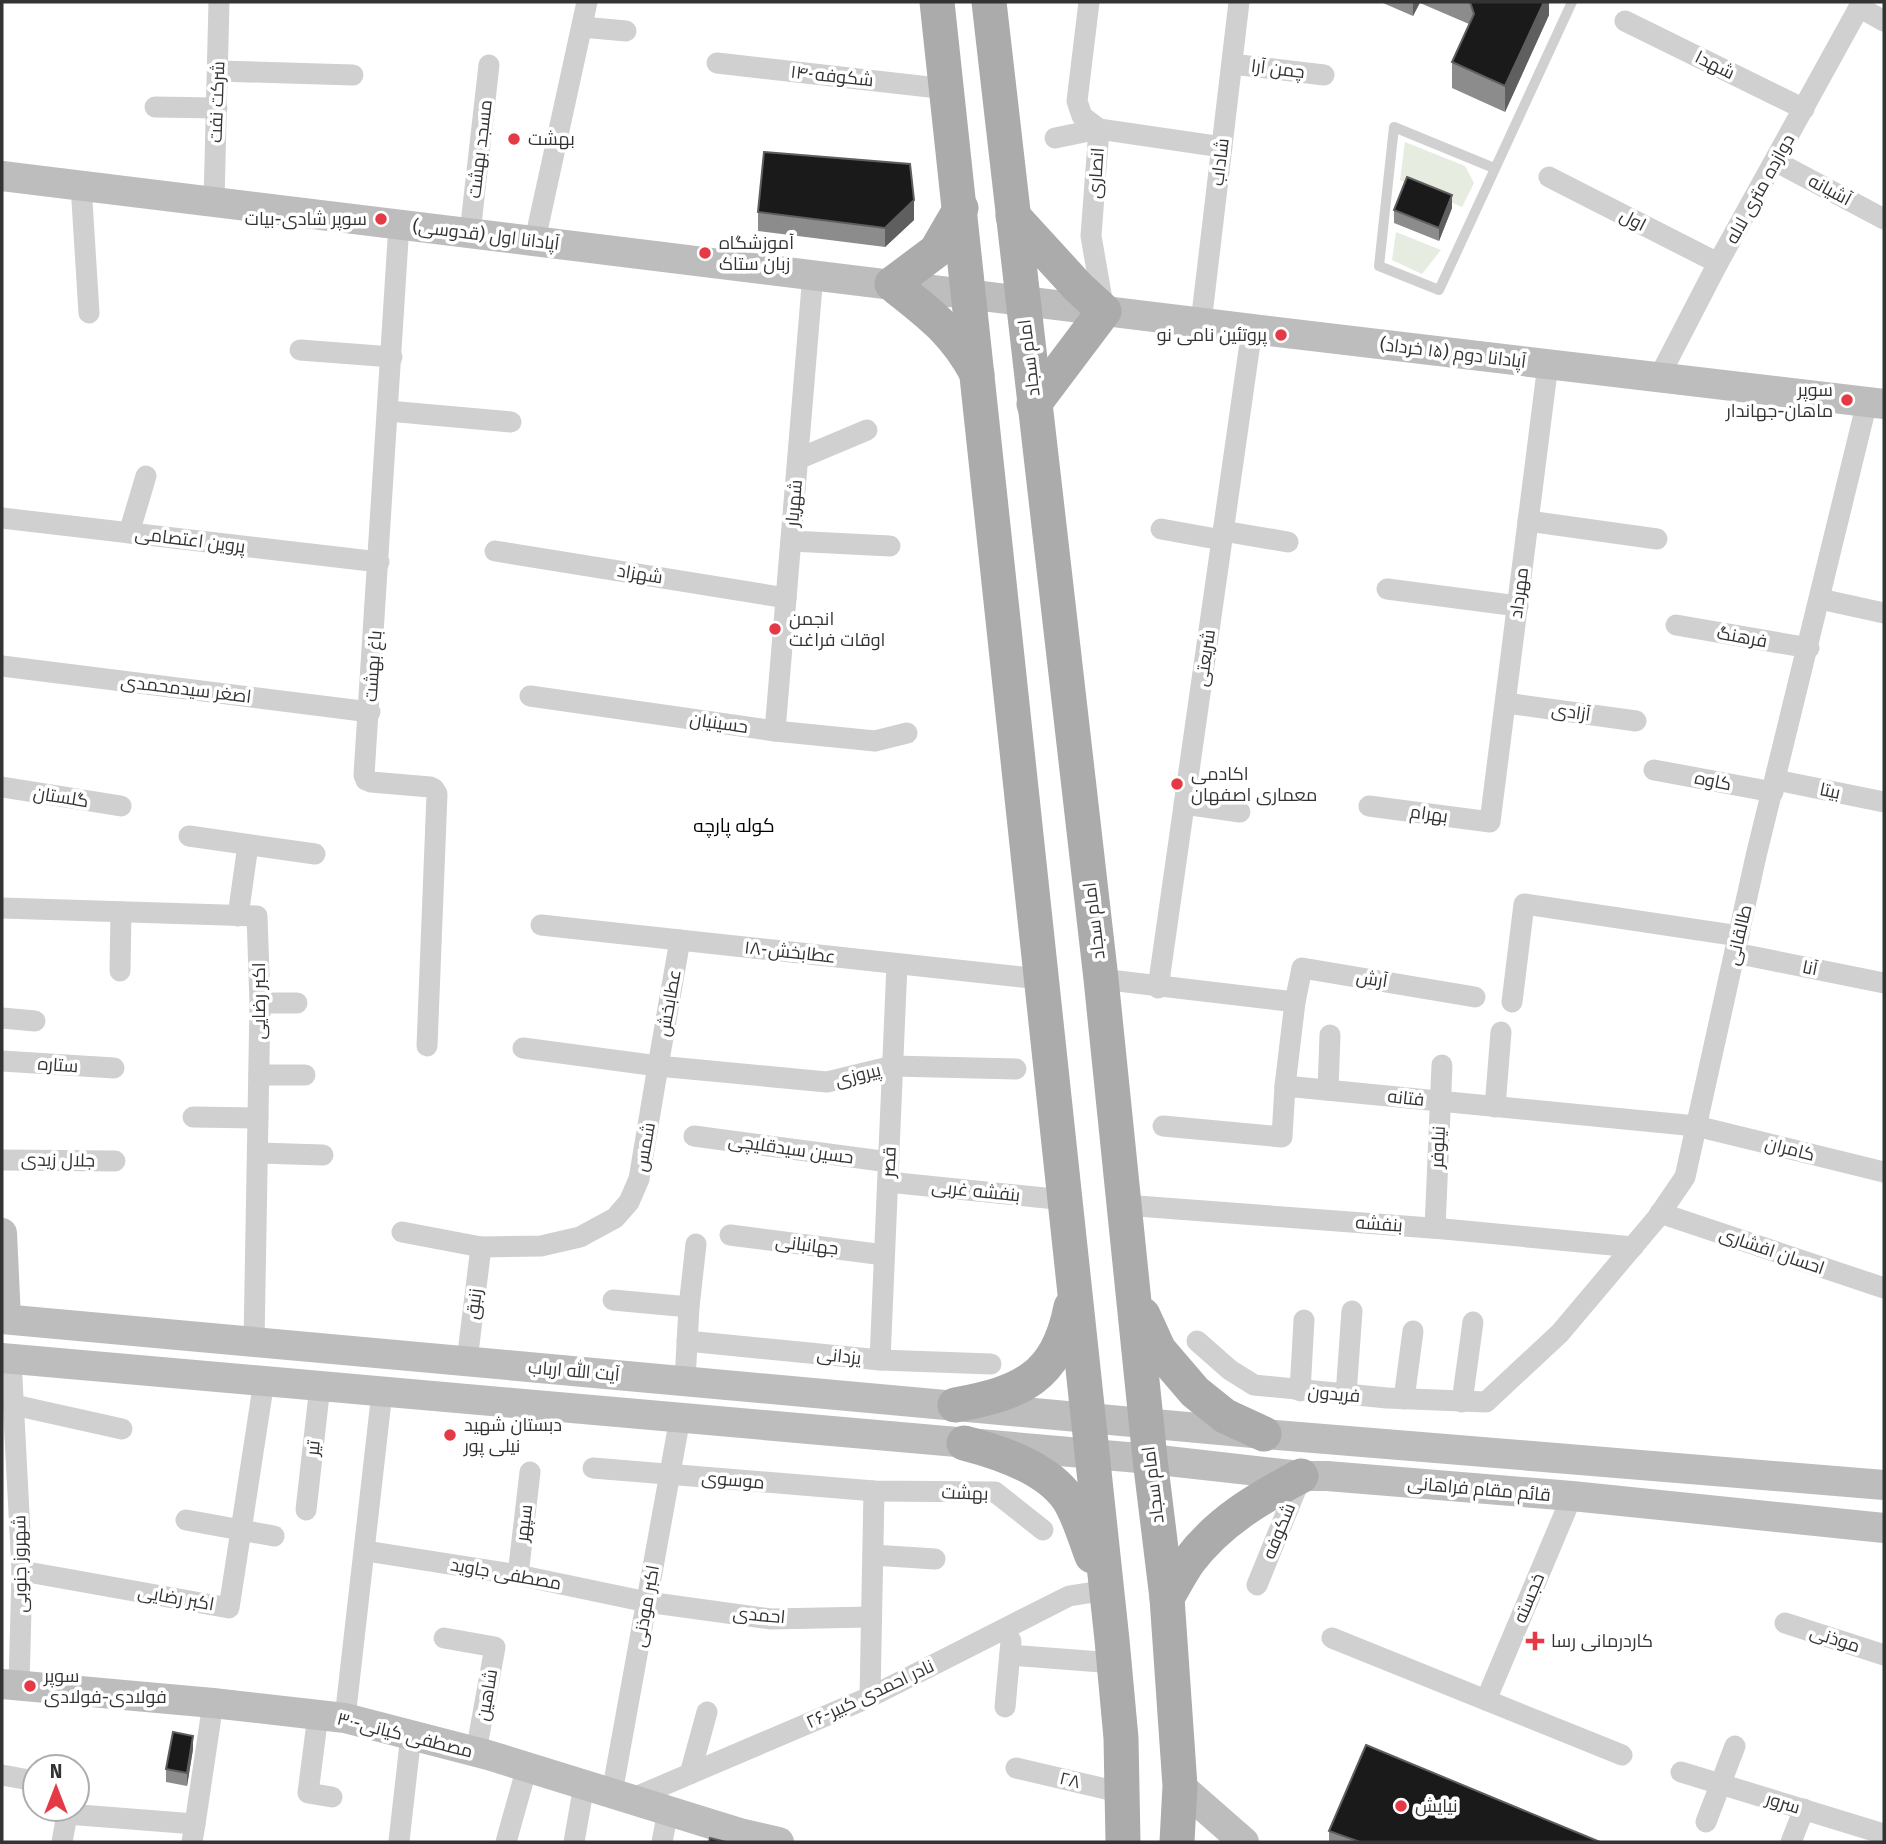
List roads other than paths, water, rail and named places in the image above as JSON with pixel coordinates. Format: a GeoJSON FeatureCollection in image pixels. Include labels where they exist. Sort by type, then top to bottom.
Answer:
{"type":"FeatureCollection","features":[{"type":"Feature","properties":{"kind":"main road"},"geometry":{"type":"LineString","coordinates":[[937,2],[971,293],[1040,979],[1088,1418],[1083,1454],[1107,1590],[1121,1738],[1123,1842]]}},
{"type":"Feature","properties":{"kind":"main road","name":"امام سجاد"},"geometry":{"type":"LineString","coordinates":[[989,2],[1101,979],[1146,1423],[1167,1598],[1180,1786],[1177,1842]]}},
{"type":"Feature","properties":{"kind":"main road","name":"آپادانا اول (قدوسی)"},"geometry":{"type":"LineString","coordinates":[[2,176],[1022,300]]}},
{"type":"Feature","properties":{"kind":"main road"},"geometry":{"type":"LineString","coordinates":[[961,208],[936,251],[892,284],[941,322],[966,353],[979,378]]}},
{"type":"Feature","properties":{"kind":"main road"},"geometry":{"type":"LineString","coordinates":[[1013,216],[1078,287],[1104,311],[1034,404]]}},
{"type":"Feature","properties":{"kind":"main road","name":"آپادانا دوم (۱۵ خرداد)"},"geometry":{"type":"LineString","coordinates":[[1022,300],[1876,403]]}},
{"type":"Feature","properties":{"kind":"main road"},"geometry":{"type":"LineString","coordinates":[[1008,665],[1063,657]]}},
{"type":"Feature","properties":{"kind":"main road"},"geometry":{"type":"LineString","coordinates":[[2,1233],[4,1319]]}},
{"type":"Feature","properties":{"kind":"main road"},"geometry":{"type":"LineString","coordinates":[[955,1405],[996,1398],[1030,1381],[1052,1358],[1065,1337],[1074,1290]]}},
{"type":"Feature","properties":{"kind":"main road"},"geometry":{"type":"LineString","coordinates":[[1133,1292],[1159,1350],[1195,1392],[1225,1416],[1264,1434]]}},
{"type":"Feature","properties":{"kind":"main road","name":"آیت الله ارباب"},"geometry":{"type":"LineString","coordinates":[[4,1319],[1146,1423]]}},
{"type":"Feature","properties":{"kind":"main road"},"geometry":{"type":"LineString","coordinates":[[7,1358],[1083,1454]]}},
{"type":"Feature","properties":{"kind":"main road"},"geometry":{"type":"LineString","coordinates":[[629,1413],[633,1376]]}},
{"type":"Feature","properties":{"kind":"main road"},"geometry":{"type":"LineString","coordinates":[[1146,1423],[1884,1485]]}},
{"type":"Feature","properties":{"kind":"main road"},"geometry":{"type":"LineString","coordinates":[[1167,1598],[1190,1560],[1220,1528],[1258,1499],[1318,1474],[1308,1461],[1308,1452],[1312,1445],[1328,1438]]}},
{"type":"Feature","properties":{"kind":"main road"},"geometry":{"type":"LineString","coordinates":[[964,1443],[1000,1452],[1041,1473],[1068,1499],[1107,1590]]}},
{"type":"Feature","properties":{"kind":"main road","name":"قائم مقام فراهانی"},"geometry":{"type":"LineString","coordinates":[[1083,1454],[1314,1476],[1572,1496],[1884,1528]]}},
{"type":"Feature","properties":{"kind":"main road","name":"۳۰-مصطفی کیانی"},"geometry":{"type":"LineString","coordinates":[[10,1685],[332,1716],[477,1752],[779,1842]]}},
{"type":"Feature","properties":{"kind":"main road"},"geometry":{"type":"LineString","coordinates":[[1180,1786],[1244,1842]]}},
{"type":"Feature","properties":{"kind":"street","name":"شرکت نفت"},"geometry":{"type":"LineString","coordinates":[[214,201],[219,2]]}},
{"type":"Feature","properties":{"kind":"street"},"geometry":{"type":"LineString","coordinates":[[534,240],[587,2]]}},
{"type":"Feature","properties":{"kind":"street","name":"انصاری"},"geometry":{"type":"LineString","coordinates":[[1089,2],[1077,101],[1082,116],[1099,129],[1091,236],[1104,311]]}},
{"type":"Feature","properties":{"kind":"street","name":"شاداب"},"geometry":{"type":"LineString","coordinates":[[1201,323],[1239,2]]}},
{"type":"Feature","properties":{"kind":"street"},"geometry":{"type":"LineString","coordinates":[[1861,5],[1884,22]]}},
{"type":"Feature","properties":{"kind":"street","name":"دوازده متری لاله"},"geometry":{"type":"LineString","coordinates":[[1659,377],[1718,262],[1861,5]]}},
{"type":"Feature","properties":{"kind":"street","name":"شهدا"},"geometry":{"type":"LineString","coordinates":[[1625,21],[1804,108]]}},
{"type":"Feature","properties":{"kind":"street"},"geometry":{"type":"LineString","coordinates":[[582,27],[626,31]]}},
{"type":"Feature","properties":{"kind":"street","name":"۱۴-شکوفه"},"geometry":{"type":"LineString","coordinates":[[718,63],[947,89]]}},
{"type":"Feature","properties":{"kind":"street","name":"چمن آرا"},"geometry":{"type":"LineString","coordinates":[[1232,64],[1324,75]]}},
{"type":"Feature","properties":{"kind":"street","name":"مسجد بهشت"},"geometry":{"type":"LineString","coordinates":[[470,233],[489,65]]}},
{"type":"Feature","properties":{"kind":"street"},"geometry":{"type":"LineString","coordinates":[[218,71],[352,75]]}},
{"type":"Feature","properties":{"kind":"street"},"geometry":{"type":"LineString","coordinates":[[155,107],[217,108]]}},
{"type":"Feature","properties":{"kind":"street"},"geometry":{"type":"LineString","coordinates":[[1055,138],[1099,129],[1222,147]]}},
{"type":"Feature","properties":{"kind":"street","name":"آشیانه"},"geometry":{"type":"LineString","coordinates":[[1775,161],[1884,219]]}},
{"type":"Feature","properties":{"kind":"street","name":"اول"},"geometry":{"type":"LineString","coordinates":[[1549,177],[1718,262]]}},
{"type":"Feature","properties":{"kind":"street"},"geometry":{"type":"LineString","coordinates":[[81,185],[89,313]]}},
{"type":"Feature","properties":{"kind":"street","name":"باغ بهشت"},"geometry":{"type":"LineString","coordinates":[[399,224],[366,780],[430,787],[437,794],[427,1046]]}},
{"type":"Feature","properties":{"kind":"street","name":"شهریار"},"geometry":{"type":"LineString","coordinates":[[775,731],[813,274]]}},
{"type":"Feature","properties":{"kind":"street","name":"شریعتی"},"geometry":{"type":"LineString","coordinates":[[1158,988],[1252,329]]}},
{"type":"Feature","properties":{"kind":"street"},"geometry":{"type":"LineString","coordinates":[[300,350],[391,357]]}},
{"type":"Feature","properties":{"kind":"street","name":"مهرداد"},"geometry":{"type":"LineString","coordinates":[[1490,822],[1548,364]]}},
{"type":"Feature","properties":{"kind":"street","name":"طالقانی"},"geometry":{"type":"LineString","coordinates":[[1486,1402],[1560,1333],[1661,1213],[1685,1177],[1774,786],[1821,599],[1876,403]]}},
{"type":"Feature","properties":{"kind":"street"},"geometry":{"type":"LineString","coordinates":[[388,411],[511,422]]}},
{"type":"Feature","properties":{"kind":"street"},"geometry":{"type":"LineString","coordinates":[[798,459],[867,430]]}},
{"type":"Feature","properties":{"kind":"street"},"geometry":{"type":"LineString","coordinates":[[129,533],[146,476]]}},
{"type":"Feature","properties":{"kind":"street","name":"پروین اعتصامی"},"geometry":{"type":"LineString","coordinates":[[2,518],[379,562]]}},
{"type":"Feature","properties":{"kind":"street"},"geometry":{"type":"LineString","coordinates":[[1528,521],[1657,539]]}},
{"type":"Feature","properties":{"kind":"street"},"geometry":{"type":"LineString","coordinates":[[1161,529],[1288,542]]}},
{"type":"Feature","properties":{"kind":"street"},"geometry":{"type":"LineString","coordinates":[[791,541],[890,546]]}},
{"type":"Feature","properties":{"kind":"street","name":"شهزاد"},"geometry":{"type":"LineString","coordinates":[[495,551],[786,598]]}},
{"type":"Feature","properties":{"kind":"street"},"geometry":{"type":"LineString","coordinates":[[1387,589],[1518,606]]}},
{"type":"Feature","properties":{"kind":"street"},"geometry":{"type":"LineString","coordinates":[[1821,599],[1884,613]]}},
{"type":"Feature","properties":{"kind":"street","name":"فرهنگ"},"geometry":{"type":"LineString","coordinates":[[1676,625],[1809,648]]}},
{"type":"Feature","properties":{"kind":"street","name":"اصغر سیدمحمدی"},"geometry":{"type":"LineString","coordinates":[[2,666],[370,712]]}},
{"type":"Feature","properties":{"kind":"street","name":"حسینیان"},"geometry":{"type":"LineString","coordinates":[[530,696],[775,731],[875,741],[907,733]]}},
{"type":"Feature","properties":{"kind":"street","name":"آزادی"},"geometry":{"type":"LineString","coordinates":[[1506,703],[1636,721]]}},
{"type":"Feature","properties":{"kind":"street","name":"کاوه"},"geometry":{"type":"LineString","coordinates":[[1654,770],[1774,786]]}},
{"type":"Feature","properties":{"kind":"street","name":"بیتا"},"geometry":{"type":"LineString","coordinates":[[1774,786],[1884,802]]}},
{"type":"Feature","properties":{"kind":"street","name":"گلستان"},"geometry":{"type":"LineString","coordinates":[[2,787],[121,806]]}},
{"type":"Feature","properties":{"kind":"street"},"geometry":{"type":"LineString","coordinates":[[1184,804],[1240,812]]}},
{"type":"Feature","properties":{"kind":"street","name":"بهرام"},"geometry":{"type":"LineString","coordinates":[[1369,806],[1490,822]]}},
{"type":"Feature","properties":{"kind":"street"},"geometry":{"type":"LineString","coordinates":[[189,836],[315,854]]}},
{"type":"Feature","properties":{"kind":"street"},"geometry":{"type":"LineString","coordinates":[[2,908],[238,916],[248,845]]}},
{"type":"Feature","properties":{"kind":"street","name":"آنا"},"geometry":{"type":"LineString","coordinates":[[1512,1002],[1524,904],[1737,944],[1884,983]]}},
{"type":"Feature","properties":{"kind":"street"},"geometry":{"type":"LineString","coordinates":[[120,971],[121,912]]}},
{"type":"Feature","properties":{"kind":"street","name":"اکبر رضایی"},"geometry":{"type":"LineString","coordinates":[[238,916],[258,918],[259,1153],[254,1342]]}},
{"type":"Feature","properties":{"kind":"street","name":"۱۸-عطابخش"},"geometry":{"type":"LineString","coordinates":[[541,925],[1040,979]]}},
{"type":"Feature","properties":{"kind":"street","name":"عطابخش"},"geometry":{"type":"LineString","coordinates":[[659,1066],[680,940]]}},
{"type":"Feature","properties":{"kind":"street","name":"قصر"},"geometry":{"type":"LineString","coordinates":[[880,1360],[897,964]]}},
{"type":"Feature","properties":{"kind":"street","name":"آرش"},"geometry":{"type":"LineString","coordinates":[[1285,1086],[1302,968],[1475,996]]}},
{"type":"Feature","properties":{"kind":"street"},"geometry":{"type":"LineString","coordinates":[[1101,979],[1158,988],[1295,1002]]}},
{"type":"Feature","properties":{"kind":"street"},"geometry":{"type":"LineString","coordinates":[[260,1003],[297,1003]]}},
{"type":"Feature","properties":{"kind":"street"},"geometry":{"type":"LineString","coordinates":[[2,1018],[35,1021]]}},
{"type":"Feature","properties":{"kind":"street"},"geometry":{"type":"LineString","coordinates":[[1495,1107],[1501,1032]]}},
{"type":"Feature","properties":{"kind":"street"},"geometry":{"type":"LineString","coordinates":[[1328,1090],[1330,1035]]}},
{"type":"Feature","properties":{"kind":"street"},"geometry":{"type":"LineString","coordinates":[[523,1048],[659,1066]]}},
{"type":"Feature","properties":{"kind":"street","name":"ستاره"},"geometry":{"type":"LineString","coordinates":[[2,1061],[114,1068]]}},
{"type":"Feature","properties":{"kind":"street","name":"نیلوفر"},"geometry":{"type":"LineString","coordinates":[[1435,1228],[1442,1065]]}},
{"type":"Feature","properties":{"kind":"street","name":"پیروزی"},"geometry":{"type":"LineString","coordinates":[[659,1066],[827,1082],[893,1066],[1016,1069]]}},
{"type":"Feature","properties":{"kind":"street","name":"شمس"},"geometry":{"type":"LineString","coordinates":[[402,1232],[481,1247],[541,1246],[580,1237],[615,1218],[629,1202],[639,1179],[659,1066]]}},
{"type":"Feature","properties":{"kind":"street"},"geometry":{"type":"LineString","coordinates":[[259,1075],[305,1075]]}},
{"type":"Feature","properties":{"kind":"street"},"geometry":{"type":"LineString","coordinates":[[1163,1125],[1282,1137],[1285,1086]]}},
{"type":"Feature","properties":{"kind":"street","name":"فتانه"},"geometry":{"type":"LineString","coordinates":[[1285,1086],[1696,1126]]}},
{"type":"Feature","properties":{"kind":"street"},"geometry":{"type":"LineString","coordinates":[[192,1117],[258,1118]]}},
{"type":"Feature","properties":{"kind":"street","name":"کامران"},"geometry":{"type":"LineString","coordinates":[[1696,1126],[1884,1172]]}},
{"type":"Feature","properties":{"kind":"street","name":"حسین سیدقلیچی"},"geometry":{"type":"LineString","coordinates":[[694,1136],[888,1172]]}},
{"type":"Feature","properties":{"kind":"street"},"geometry":{"type":"LineString","coordinates":[[259,1153],[323,1155]]}},
{"type":"Feature","properties":{"kind":"street","name":"جلال زیدی"},"geometry":{"type":"LineString","coordinates":[[2,1160],[115,1161]]}},
{"type":"Feature","properties":{"kind":"street","name":"بنفشه غربی"},"geometry":{"type":"LineString","coordinates":[[888,1172],[1065,1200]]}},
{"type":"Feature","properties":{"kind":"street","name":"بنفشه"},"geometry":{"type":"LineString","coordinates":[[1124,1205],[1435,1228],[1633,1247]]}},
{"type":"Feature","properties":{"kind":"street","name":"احسان افشاری"},"geometry":{"type":"LineString","coordinates":[[1661,1213],[1884,1288]]}},
{"type":"Feature","properties":{"kind":"street","name":"جهانبانی"},"geometry":{"type":"LineString","coordinates":[[730,1235],[884,1255]]}},
{"type":"Feature","properties":{"kind":"street"},"geometry":{"type":"LineString","coordinates":[[685,1381],[696,1244]]}},
{"type":"Feature","properties":{"kind":"street","name":"زنبق"},"geometry":{"type":"LineString","coordinates":[[467,1361],[481,1247]]}},
{"type":"Feature","properties":{"kind":"street"},"geometry":{"type":"LineString","coordinates":[[613,1300],[689,1307]]}},
{"type":"Feature","properties":{"kind":"street"},"geometry":{"type":"LineString","coordinates":[[1346,1395],[1352,1311]]}},
{"type":"Feature","properties":{"kind":"street"},"geometry":{"type":"LineString","coordinates":[[1300,1391],[1304,1320]]}},
{"type":"Feature","properties":{"kind":"street"},"geometry":{"type":"LineString","coordinates":[[1462,1402],[1473,1322]]}},
{"type":"Feature","properties":{"kind":"street"},"geometry":{"type":"LineString","coordinates":[[1404,1399],[1413,1331]]}},
{"type":"Feature","properties":{"kind":"street","name":"یزدانی"},"geometry":{"type":"LineString","coordinates":[[687,1341],[880,1360],[991,1364]]}},
{"type":"Feature","properties":{"kind":"street","name":"فریدون"},"geometry":{"type":"LineString","coordinates":[[1197,1341],[1230,1370],[1254,1385],[1346,1395],[1486,1402]]}},
{"type":"Feature","properties":{"kind":"street","name":"شهروز جنوبی"},"geometry":{"type":"LineString","coordinates":[[7,1358],[14,1405],[9,1460],[22,1572],[10,1685]]}},
{"type":"Feature","properties":{"kind":"street","name":"اکبر رضایی"},"geometry":{"type":"LineString","coordinates":[[22,1572],[229,1608],[264,1381]]}},
{"type":"Feature","properties":{"kind":"street","name":"تیر"},"geometry":{"type":"LineString","coordinates":[[306,1510],[320,1386]]}},
{"type":"Feature","properties":{"kind":"street"},"geometry":{"type":"LineString","coordinates":[[332,1797],[308,1793],[332,1716],[366,1551],[382,1392]]}},
{"type":"Feature","properties":{"kind":"street"},"geometry":{"type":"LineString","coordinates":[[14,1405],[122,1429]]}},
{"type":"Feature","properties":{"kind":"street","name":"اکبر موذنی"},"geometry":{"type":"LineString","coordinates":[[622,1796],[647,1602],[680,1418]]}},
{"type":"Feature","properties":{"kind":"street","name":"موسوی"},"geometry":{"type":"LineString","coordinates":[[593,1468],[874,1491]]}},
{"type":"Feature","properties":{"kind":"street","name":"سپهر"},"geometry":{"type":"LineString","coordinates":[[518,1575],[530,1472]]}},
{"type":"Feature","properties":{"kind":"street","name":"شکوفه"},"geometry":{"type":"LineString","coordinates":[[1257,1585],[1314,1476]]}},
{"type":"Feature","properties":{"kind":"street"},"geometry":{"type":"LineString","coordinates":[[870,1697],[874,1491]]}},
{"type":"Feature","properties":{"kind":"street","name":"بهشت"},"geometry":{"type":"LineString","coordinates":[[874,1491],[995,1492],[1043,1530]]}},
{"type":"Feature","properties":{"kind":"street","name":"خجسته"},"geometry":{"type":"LineString","coordinates":[[1486,1700],[1572,1496]]}},
{"type":"Feature","properties":{"kind":"street"},"geometry":{"type":"LineString","coordinates":[[186,1520],[274,1536]]}},
{"type":"Feature","properties":{"kind":"street","name":"مصطفی جاوید"},"geometry":{"type":"LineString","coordinates":[[366,1551],[518,1575],[647,1602]]}},
{"type":"Feature","properties":{"kind":"street"},"geometry":{"type":"LineString","coordinates":[[873,1555],[935,1559]]}},
{"type":"Feature","properties":{"kind":"street","name":"۲۶-نادر احمدی کبیر"},"geometry":{"type":"LineString","coordinates":[[622,1796],[690,1774],[870,1697],[1069,1597],[1107,1590]]}},
{"type":"Feature","properties":{"kind":"street","name":"احمدی"},"geometry":{"type":"LineString","coordinates":[[647,1602],[771,1619],[871,1617]]}},
{"type":"Feature","properties":{"kind":"street","name":"موذنی"},"geometry":{"type":"LineString","coordinates":[[1785,1623],[1884,1655]]}},
{"type":"Feature","properties":{"kind":"street"},"geometry":{"type":"LineString","coordinates":[[1005,1706],[1012,1625]]}},
{"type":"Feature","properties":{"kind":"street"},"geometry":{"type":"LineString","coordinates":[[1332,1637],[1622,1755]]}},
{"type":"Feature","properties":{"kind":"street","name":"شاهین"},"geometry":{"type":"LineString","coordinates":[[444,1638],[495,1647],[477,1752]]}},
{"type":"Feature","properties":{"kind":"street"},"geometry":{"type":"LineString","coordinates":[[1010,1655],[1114,1663]]}},
{"type":"Feature","properties":{"kind":"street"},"geometry":{"type":"LineString","coordinates":[[91,1816],[194,1833],[214,1703]]}},
{"type":"Feature","properties":{"kind":"street"},"geometry":{"type":"LineString","coordinates":[[690,1774],[707,1712]]}},
{"type":"Feature","properties":{"kind":"street"},"geometry":{"type":"LineString","coordinates":[[399,1841],[411,1735]]}},
{"type":"Feature","properties":{"kind":"street"},"geometry":{"type":"LineString","coordinates":[[1706,1822],[1735,1746]]}},
{"type":"Feature","properties":{"kind":"street"},"geometry":{"type":"LineString","coordinates":[[506,1842],[527,1767]]}},
{"type":"Feature","properties":{"kind":"street","name":"۲۸"},"geometry":{"type":"LineString","coordinates":[[1016,1768],[1123,1793]]}},
{"type":"Feature","properties":{"kind":"street","name":"سرور"},"geometry":{"type":"LineString","coordinates":[[1681,1772],[1884,1834]]}},
{"type":"Feature","properties":{"kind":"street"},"geometry":{"type":"LineString","coordinates":[[2,1775],[21,1778]]}},
{"type":"Feature","properties":{"kind":"street"},"geometry":{"type":"LineString","coordinates":[[574,1842],[583,1785]]}},
{"type":"Feature","properties":{"kind":"street"},"geometry":{"type":"LineString","coordinates":[[1791,1842],[1804,1810]]}},
{"type":"Feature","properties":{"kind":"street"},"geometry":{"type":"LineString","coordinates":[[662,1842],[668,1811]]}},
{"type":"Feature","properties":{"kind":"street"},"geometry":{"type":"LineString","coordinates":[[62,1842],[65,1823]]}},
{"type":"Feature","properties":{"kind":"lane"},"geometry":{"type":"LineString","coordinates":[[1494,167],[1394,127],[1379,266],[1438,290],[1572,2]]}},
{"type":"Feature","properties":{"kind":"place","name":"بهشت"},"geometry":{"type":"Point","coordinates":[514,139]}},
{"type":"Feature","properties":{"kind":"place","name":"سوپر شادی-بیات"},"geometry":{"type":"Point","coordinates":[381,219]}},
{"type":"Feature","properties":{"kind":"place","name":"آموزشگاه زبان ستاک"},"geometry":{"type":"Point","coordinates":[705,253]}},
{"type":"Feature","properties":{"kind":"place","name":"پروتئین نامی نو"},"geometry":{"type":"Point","coordinates":[1281,335]}},
{"type":"Feature","properties":{"kind":"place","name":"سوپر ماهان-جهاندار"},"geometry":{"type":"Point","coordinates":[1847,400]}},
{"type":"Feature","properties":{"kind":"place","name":"انجمن اوقات فراغت"},"geometry":{"type":"Point","coordinates":[775,629]}},
{"type":"Feature","properties":{"kind":"place","name":"اکادمی معماری اصفهان"},"geometry":{"type":"Point","coordinates":[1177,784]}},
{"type":"Feature","properties":{"kind":"place","name":"دبستان شهید نیلی پور"},"geometry":{"type":"Point","coordinates":[450,1435]}},
{"type":"Feature","properties":{"kind":"place","name":"کاردرمانی رسا"},"geometry":{"type":"Point","coordinates":[1535,1641]}},
{"type":"Feature","properties":{"kind":"place","name":"سوپر فولادی-فولادی"},"geometry":{"type":"Point","coordinates":[30,1686]}},
{"type":"Feature","properties":{"kind":"place","name":"نیایش"},"geometry":{"type":"Point","coordinates":[1401,1806]}},
{"type":"Feature","properties":{"kind":"district","name":"کوله پارچه"},"geometry":{"type":"Point","coordinates":[734,825]}}]}
